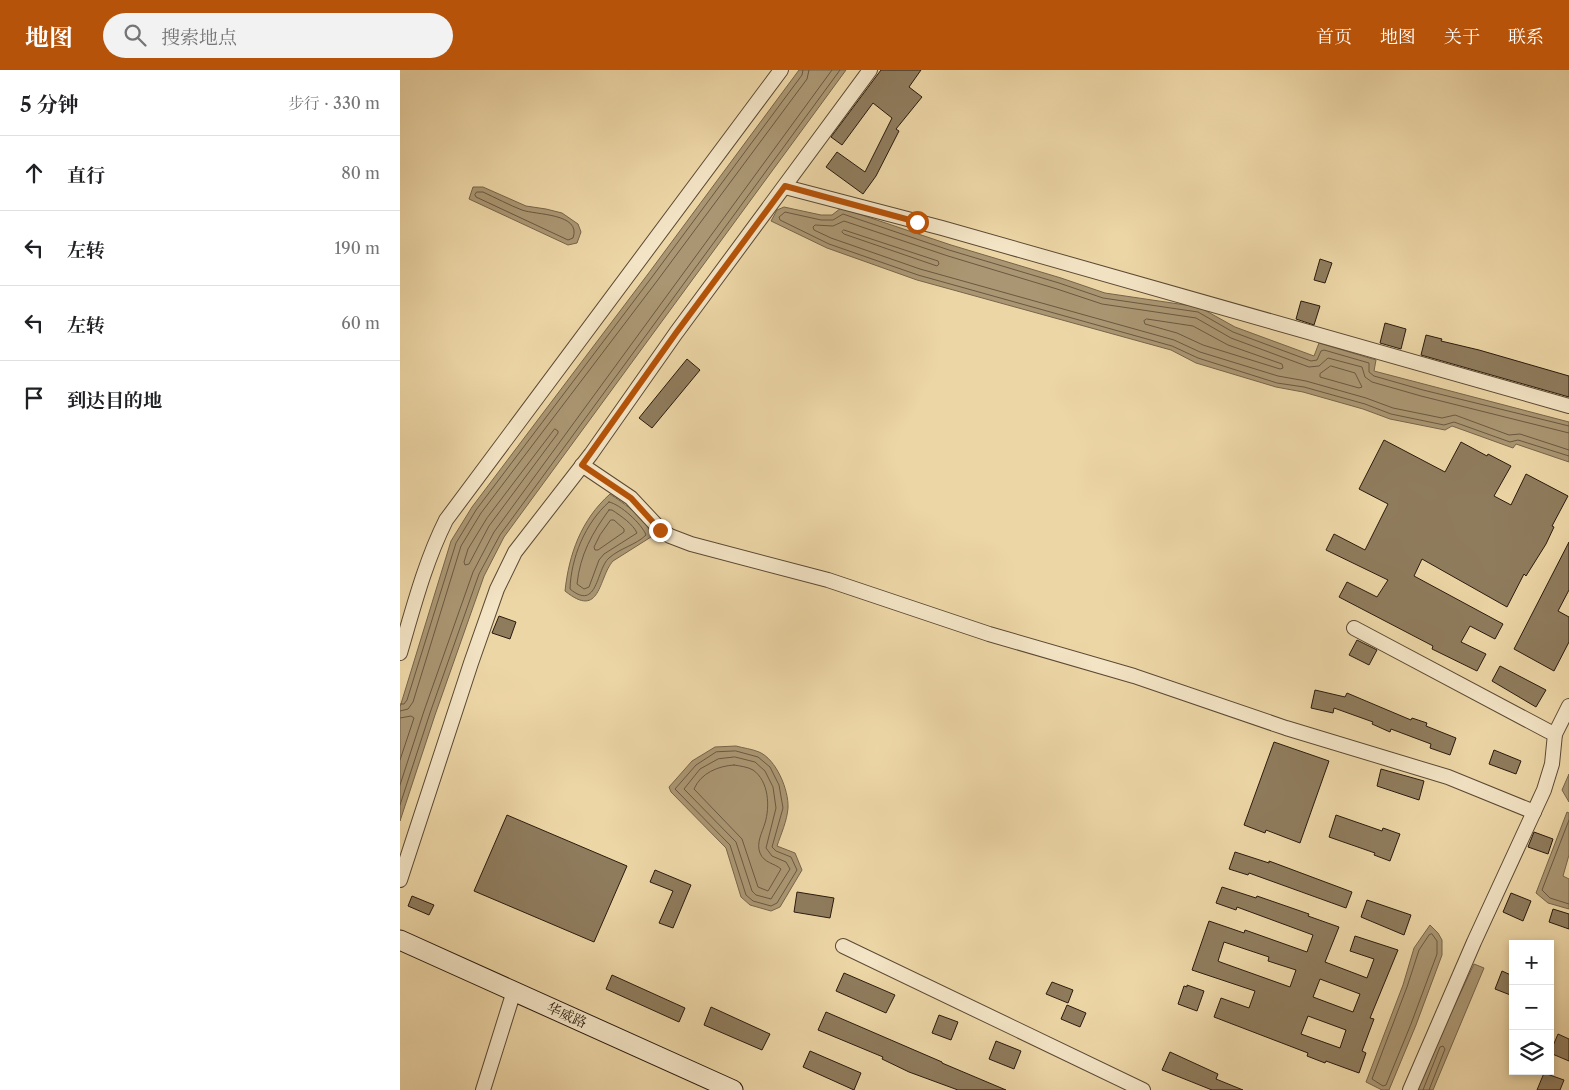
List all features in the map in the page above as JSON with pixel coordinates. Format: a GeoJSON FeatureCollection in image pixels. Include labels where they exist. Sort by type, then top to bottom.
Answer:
{"type":"FeatureCollection","features":[{"type":"Feature","properties":{"kind":"main road","name":"华威路"},"geometry":{"type":"LineString","coordinates":[[400,940],[733,1090]]}},
{"type":"Feature","properties":{"kind":"street"},"geometry":{"type":"LineString","coordinates":[[400,653],[420,588],[438,536],[446,520],[781,70]]}},
{"type":"Feature","properties":{"kind":"street"},"geometry":{"type":"LineString","coordinates":[[400,880],[471,663],[497,589],[515,552],[582,465],[676,333],[870,70]]}},
{"type":"Feature","properties":{"kind":"street"},"geometry":{"type":"LineString","coordinates":[[785,186],[942,228],[1569,406]]}},
{"type":"Feature","properties":{"kind":"street"},"geometry":{"type":"LineString","coordinates":[[582,465],[631,498],[660,530],[691,544],[828,580],[988,634],[1134,676],[1286,728],[1448,777],[1534,812]]}},
{"type":"Feature","properties":{"kind":"street"},"geometry":{"type":"LineString","coordinates":[[1354,628],[1555,734]]}},
{"type":"Feature","properties":{"kind":"street"},"geometry":{"type":"LineString","coordinates":[[1410,1090],[1544,790],[1552,764],[1555,734],[1569,706]]}},
{"type":"Feature","properties":{"kind":"street"},"geometry":{"type":"LineString","coordinates":[[842,946],[1143,1090]]}},
{"type":"Feature","properties":{"kind":"street"},"geometry":{"type":"LineString","coordinates":[[483,1090],[514,991]]}},
{"type":"Feature","properties":{"kind":"water"},"geometry":{"type":"Polygon","coordinates":[[[799,70],[846,70],[504,537],[484,576],[400,821],[400,707],[451,541],[472,507],[799,70]]]}},
{"type":"Feature","properties":{"kind":"water"},"geometry":{"type":"Polygon","coordinates":[[[473,187],[483,187],[526,206],[562,213],[578,224],[581,232],[577,243],[568,245],[469,199],[473,187]]]}},
{"type":"Feature","properties":{"kind":"water"},"geometry":{"type":"Polygon","coordinates":[[[784,207],[821,215],[832,215],[841,208],[951,245],[1105,293],[1199,307],[1235,327],[1314,356],[1319,343],[1376,360],[1374,371],[1569,422],[1569,462],[1516,444],[1513,448],[1452,426],[1445,430],[1390,419],[1363,409],[1303,392],[1276,387],[1196,363],[1171,350],[917,280],[827,248],[771,221],[777,210],[784,207]]]}},
{"type":"Feature","properties":{"kind":"water"},"geometry":{"type":"Polygon","coordinates":[[[610,494],[629,507],[641,519],[650,531],[651,537],[613,561],[592,599],[586,601],[577,599],[565,591],[573,551],[591,515],[610,494]]]}},
{"type":"Feature","properties":{"kind":"water"},"geometry":{"type":"Polygon","coordinates":[[[736,746],[756,751],[771,761],[784,784],[788,801],[785,823],[777,846],[795,853],[802,870],[780,907],[771,911],[750,905],[741,897],[726,848],[671,792],[669,787],[692,761],[715,747],[736,746]]]}},
{"type":"Feature","properties":{"kind":"water"},"geometry":{"type":"Polygon","coordinates":[[[1569,774],[1569,802],[1562,790],[1569,774]]]}},
{"type":"Feature","properties":{"kind":"water"},"geometry":{"type":"Polygon","coordinates":[[[1567,812],[1569,813],[1569,855],[1563,876],[1569,879],[1569,909],[1548,903],[1536,893],[1567,812]]]}},
{"type":"Feature","properties":{"kind":"water"},"geometry":{"type":"Polygon","coordinates":[[[1430,925],[1442,940],[1442,955],[1389,1090],[1382,1090],[1366,1082],[1403,985],[1414,948],[1430,925]]]}},
{"type":"Feature","properties":{"kind":"water"},"geometry":{"type":"Polygon","coordinates":[[[1474,964],[1484,968],[1433,1090],[1417,1090],[1431,1056],[1474,964]]]}},
{"type":"Feature","properties":{"kind":"building"},"geometry":{"type":"Polygon","coordinates":[[[881,70],[921,70],[909,87],[922,97],[896,129],[899,131],[876,176],[863,194],[826,167],[837,152],[865,172],[892,118],[873,103],[842,145],[831,137],[881,70]]]}},
{"type":"Feature","properties":{"kind":"building"},"geometry":{"type":"Polygon","coordinates":[[[1320,259],[1332,263],[1325,283],[1314,280],[1320,259]]]}},
{"type":"Feature","properties":{"kind":"building"},"geometry":{"type":"Polygon","coordinates":[[[1301,301],[1320,306],[1314,325],[1296,319],[1301,301]]]}},
{"type":"Feature","properties":{"kind":"building"},"geometry":{"type":"Polygon","coordinates":[[[1385,323],[1406,329],[1401,349],[1380,343],[1385,323]]]}},
{"type":"Feature","properties":{"kind":"building"},"geometry":{"type":"Polygon","coordinates":[[[1426,335],[1442,339],[1441,341],[1569,376],[1569,397],[1421,355],[1426,335]]]}},
{"type":"Feature","properties":{"kind":"building"},"geometry":{"type":"Polygon","coordinates":[[[687,359],[700,370],[652,428],[639,418],[687,359]]]}},
{"type":"Feature","properties":{"kind":"building"},"geometry":{"type":"Polygon","coordinates":[[[1384,440],[1445,472],[1461,442],[1487,456],[1488,454],[1511,466],[1494,496],[1511,505],[1526,474],[1568,496],[1552,526],[1554,527],[1546,544],[1526,576],[1524,574],[1507,607],[1422,559],[1414,576],[1503,624],[1495,639],[1470,626],[1461,642],[1486,654],[1477,671],[1432,649],[1433,646],[1339,597],[1347,582],[1377,597],[1388,580],[1326,550],[1334,534],[1365,550],[1388,504],[1359,489],[1384,440]]]}},
{"type":"Feature","properties":{"kind":"building"},"geometry":{"type":"Polygon","coordinates":[[[1569,542],[1569,590],[1558,611],[1569,617],[1569,642],[1554,671],[1514,649],[1569,542]]]}},
{"type":"Feature","properties":{"kind":"building"},"geometry":{"type":"Polygon","coordinates":[[[499,616],[516,622],[510,639],[492,633],[499,616]]]}},
{"type":"Feature","properties":{"kind":"building"},"geometry":{"type":"Polygon","coordinates":[[[1357,640],[1377,650],[1369,665],[1349,655],[1357,640]]]}},
{"type":"Feature","properties":{"kind":"building"},"geometry":{"type":"Polygon","coordinates":[[[1500,666],[1546,690],[1536,707],[1492,681],[1500,666]]]}},
{"type":"Feature","properties":{"kind":"building"},"geometry":{"type":"Polygon","coordinates":[[[1315,690],[1345,697],[1347,693],[1411,720],[1412,718],[1427,723],[1426,726],[1456,738],[1450,755],[1430,748],[1431,744],[1391,729],[1390,732],[1372,724],[1373,722],[1334,708],[1333,713],[1311,708],[1315,690]]]}},
{"type":"Feature","properties":{"kind":"building"},"geometry":{"type":"Polygon","coordinates":[[[1274,742],[1329,761],[1300,843],[1266,830],[1265,833],[1244,825],[1274,742]]]}},
{"type":"Feature","properties":{"kind":"building"},"geometry":{"type":"Polygon","coordinates":[[[1494,750],[1521,761],[1516,774],[1489,764],[1494,750]]]}},
{"type":"Feature","properties":{"kind":"building"},"geometry":{"type":"Polygon","coordinates":[[[1381,769],[1424,781],[1419,800],[1377,786],[1381,769]]]}},
{"type":"Feature","properties":{"kind":"building"},"geometry":{"type":"Polygon","coordinates":[[[507,815],[627,866],[594,942],[474,891],[507,815]]]}},
{"type":"Feature","properties":{"kind":"building"},"geometry":{"type":"Polygon","coordinates":[[[1336,815],[1382,831],[1383,828],[1400,834],[1390,861],[1374,855],[1375,853],[1329,837],[1336,815]]]}},
{"type":"Feature","properties":{"kind":"building"},"geometry":{"type":"Polygon","coordinates":[[[1534,832],[1553,839],[1548,854],[1528,847],[1534,832]]]}},
{"type":"Feature","properties":{"kind":"building"},"geometry":{"type":"Polygon","coordinates":[[[1235,852],[1269,863],[1269,861],[1352,892],[1346,908],[1249,873],[1248,875],[1229,869],[1235,852]]]}},
{"type":"Feature","properties":{"kind":"building"},"geometry":{"type":"Polygon","coordinates":[[[655,870],[691,885],[673,928],[659,923],[673,891],[650,882],[655,870]]]}},
{"type":"Feature","properties":{"kind":"building"},"geometry":{"type":"Polygon","coordinates":[[[1222,887],[1256,898],[1257,896],[1309,914],[1308,916],[1339,927],[1325,962],[1367,978],[1374,959],[1350,951],[1355,936],[1398,950],[1370,1018],[1374,1019],[1362,1051],[1366,1053],[1359,1073],[1326,1061],[1325,1063],[1307,1056],[1308,1053],[1214,1017],[1221,998],[1249,1008],[1255,991],[1192,970],[1209,921],[1244,933],[1245,930],[1307,952],[1313,935],[1237,907],[1236,910],[1216,903],[1222,887]],[[1224,942],[1218,961],[1290,987],[1296,970],[1268,961],[1269,957],[1224,942]],[[1320,979],[1313,997],[1353,1012],[1360,994],[1320,979]],[[1308,1016],[1301,1034],[1340,1048],[1346,1030],[1308,1016]]]}},
{"type":"Feature","properties":{"kind":"building"},"geometry":{"type":"Polygon","coordinates":[[[797,892],[834,898],[830,918],[794,912],[797,892]]]}},
{"type":"Feature","properties":{"kind":"building"},"geometry":{"type":"Polygon","coordinates":[[[1511,893],[1531,901],[1523,921],[1503,912],[1511,893]]]}},
{"type":"Feature","properties":{"kind":"building"},"geometry":{"type":"Polygon","coordinates":[[[412,896],[434,905],[429,915],[408,906],[412,896]]]}},
{"type":"Feature","properties":{"kind":"building"},"geometry":{"type":"Polygon","coordinates":[[[1367,900],[1411,915],[1404,935],[1361,917],[1367,900]]]}},
{"type":"Feature","properties":{"kind":"building"},"geometry":{"type":"Polygon","coordinates":[[[1553,909],[1569,914],[1569,929],[1549,922],[1553,909]]]}},
{"type":"Feature","properties":{"kind":"building"},"geometry":{"type":"Polygon","coordinates":[[[1502,971],[1509,974],[1509,994],[1495,989],[1502,971]]]}},
{"type":"Feature","properties":{"kind":"building"},"geometry":{"type":"Polygon","coordinates":[[[844,973],[895,995],[886,1013],[836,991],[844,973]]]}},
{"type":"Feature","properties":{"kind":"building"},"geometry":{"type":"Polygon","coordinates":[[[612,975],[685,1008],[679,1022],[606,989],[612,975]]]}},
{"type":"Feature","properties":{"kind":"building"},"geometry":{"type":"Polygon","coordinates":[[[1052,982],[1073,990],[1068,1003],[1046,994],[1052,982]]]}},
{"type":"Feature","properties":{"kind":"building"},"geometry":{"type":"Polygon","coordinates":[[[1187,985],[1204,991],[1197,1011],[1178,1004],[1184,986],[1187,987],[1187,985]]]}},
{"type":"Feature","properties":{"kind":"building"},"geometry":{"type":"Polygon","coordinates":[[[1067,1005],[1086,1013],[1080,1027],[1061,1019],[1067,1005]]]}},
{"type":"Feature","properties":{"kind":"building"},"geometry":{"type":"Polygon","coordinates":[[[711,1007],[770,1034],[762,1050],[704,1025],[711,1007]]]}},
{"type":"Feature","properties":{"kind":"building"},"geometry":{"type":"Polygon","coordinates":[[[826,1012],[1006,1090],[958,1090],[909,1072],[882,1059],[883,1057],[818,1030],[826,1012]]]}},
{"type":"Feature","properties":{"kind":"building"},"geometry":{"type":"Polygon","coordinates":[[[939,1015],[958,1022],[951,1040],[932,1033],[939,1015]]]}},
{"type":"Feature","properties":{"kind":"building"},"geometry":{"type":"Polygon","coordinates":[[[1558,1034],[1569,1039],[1569,1061],[1554,1055],[1554,1044],[1558,1034]]]}},
{"type":"Feature","properties":{"kind":"building"},"geometry":{"type":"Polygon","coordinates":[[[996,1041],[1021,1051],[1014,1069],[989,1059],[996,1041]]]}},
{"type":"Feature","properties":{"kind":"building"},"geometry":{"type":"Polygon","coordinates":[[[810,1051],[861,1073],[854,1090],[803,1067],[810,1051]]]}},
{"type":"Feature","properties":{"kind":"building"},"geometry":{"type":"Polygon","coordinates":[[[1170,1052],[1218,1074],[1216,1079],[1243,1090],[1212,1090],[1162,1070],[1170,1052]]]}},
{"type":"Feature","properties":{"kind":"building"},"geometry":{"type":"Polygon","coordinates":[[[1543,1075],[1550,1075],[1564,1080],[1560,1090],[1537,1090],[1543,1075]]]}},
{"type":"Feature","properties":{"kind":"route"},"geometry":{"type":"LineString","coordinates":[[660,530],[631,498],[582,465],[676,333],[785,186],[917,222]]}}]}
